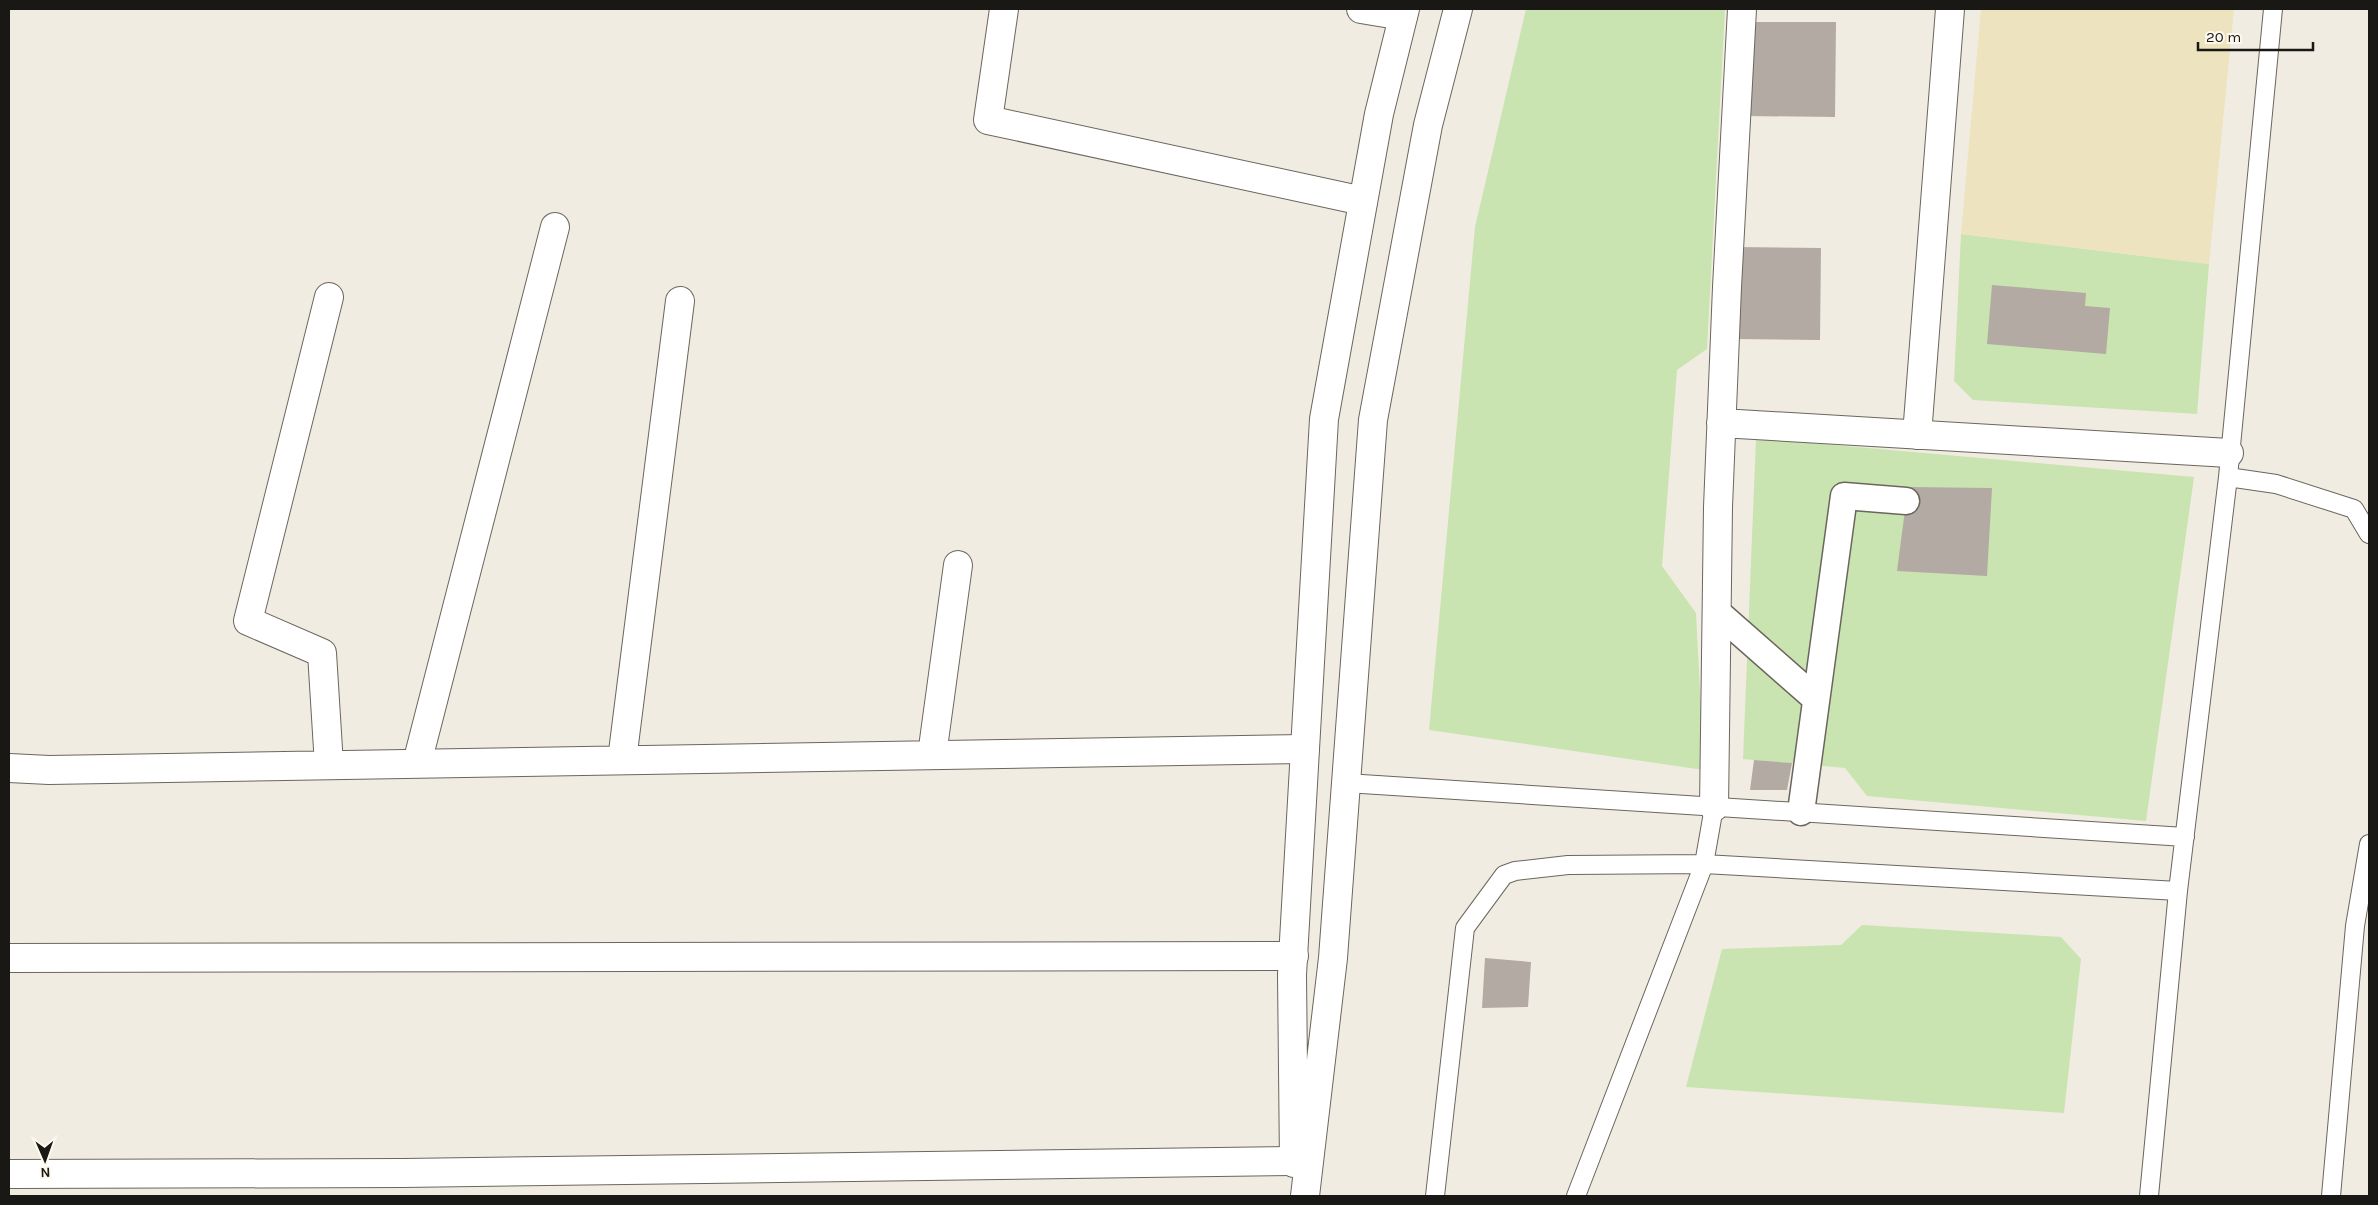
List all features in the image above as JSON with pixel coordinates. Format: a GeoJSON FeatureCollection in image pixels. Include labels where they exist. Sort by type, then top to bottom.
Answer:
{"type":"FeatureCollection","features":[{"type":"Feature","properties":{"kind":"street"},"geometry":{"type":"LineString","coordinates":[[1004,9],[988,120],[1363,201]]}},
{"type":"Feature","properties":{"kind":"street"},"geometry":{"type":"LineString","coordinates":[[1296,1196],[1294,1161],[1294,956],[1324,420],[1379,114],[1404,12],[1360,9]]}},
{"type":"Feature","properties":{"kind":"street"},"geometry":{"type":"LineString","coordinates":[[1305,1196],[1333,958],[1373,420],[1428,125],[1458,9]]}},
{"type":"Feature","properties":{"kind":"street"},"geometry":{"type":"LineString","coordinates":[[1714,807],[1722,424],[1742,9]]}},
{"type":"Feature","properties":{"kind":"street"},"geometry":{"type":"LineString","coordinates":[[1917,435],[1950,9]]}},
{"type":"Feature","properties":{"kind":"street"},"geometry":{"type":"LineString","coordinates":[[417,763],[555,227]]}},
{"type":"Feature","properties":{"kind":"street"},"geometry":{"type":"LineString","coordinates":[[329,765],[322,653],[248,621],[330,297]]}},
{"type":"Feature","properties":{"kind":"street"},"geometry":{"type":"LineString","coordinates":[[622,760],[680,301]]}},
{"type":"Feature","properties":{"kind":"street"},"geometry":{"type":"LineString","coordinates":[[1722,424],[1917,435],[2229,465]]}},
{"type":"Feature","properties":{"kind":"street"},"geometry":{"type":"LineString","coordinates":[[1801,812],[1844,496],[1906,501]]}},
{"type":"Feature","properties":{"kind":"street"},"geometry":{"type":"LineString","coordinates":[[932,755],[958,565]]}},
{"type":"Feature","properties":{"kind":"street"},"geometry":{"type":"LineString","coordinates":[[1717,612],[1816,699]]}},
{"type":"Feature","properties":{"kind":"street"},"geometry":{"type":"LineString","coordinates":[[9,768],[49,770],[1305,749]]}},
{"type":"Feature","properties":{"kind":"street"},"geometry":{"type":"LineString","coordinates":[[9,958],[1294,956]]}},
{"type":"Feature","properties":{"kind":"street"},"geometry":{"type":"LineString","coordinates":[[9,1174],[403,1173],[1294,1161]]}},
{"type":"Feature","properties":{"kind":"lane"},"geometry":{"type":"LineString","coordinates":[[2149,1196],[2178,890],[2229,465],[2273,9]]}},
{"type":"Feature","properties":{"kind":"lane"},"geometry":{"type":"LineString","coordinates":[[2229,465],[2276,484],[2354,509],[2369,534]]}},
{"type":"Feature","properties":{"kind":"lane"},"geometry":{"type":"LineString","coordinates":[[1346,783],[2185,837]]}},
{"type":"Feature","properties":{"kind":"lane"},"geometry":{"type":"LineString","coordinates":[[1576,1196],[1704,864],[1714,807]]}},
{"type":"Feature","properties":{"kind":"lane"},"geometry":{"type":"LineString","coordinates":[[2331,1196],[2355,926],[2369,844]]}},
{"type":"Feature","properties":{"kind":"lane"},"geometry":{"type":"LineString","coordinates":[[1435,1196],[1465,928],[1504,875],[1515,871],[1568,865],[1704,864],[2178,890]]}},
{"type":"Feature","properties":{"kind":"green space"},"geometry":{"type":"Polygon","coordinates":[[[1526,9],[1725,9],[1707,349],[1677,370],[1662,566],[1696,613],[1704,770],[1429,730],[1475,227],[1526,9]]]}},
{"type":"Feature","properties":{"kind":"green space"},"geometry":{"type":"Polygon","coordinates":[[[1961,234],[2209,264],[2197,414],[1973,400],[1954,381],[1961,234]]]}},
{"type":"Feature","properties":{"kind":"green space"},"geometry":{"type":"Polygon","coordinates":[[[1756,438],[2194,477],[2146,821],[1867,796],[1845,768],[1743,759],[1756,438]]]}},
{"type":"Feature","properties":{"kind":"green space"},"geometry":{"type":"Polygon","coordinates":[[[1862,925],[2061,937],[2081,959],[2064,1113],[1686,1087],[1722,949],[1841,945],[1862,925]]]}},
{"type":"Feature","properties":{"kind":"sand"},"geometry":{"type":"Polygon","coordinates":[[[1981,9],[2234,9],[2209,264],[1961,234],[1981,9]]]}},
{"type":"Feature","properties":{"kind":"building"},"geometry":{"type":"Polygon","coordinates":[[[1747,22],[1836,22],[1835,117],[1747,116],[1747,22]]]}},
{"type":"Feature","properties":{"kind":"building"},"geometry":{"type":"Polygon","coordinates":[[[1734,247],[1821,248],[1820,340],[1733,339],[1734,247]]]}},
{"type":"Feature","properties":{"kind":"building"},"geometry":{"type":"Polygon","coordinates":[[[1992,285],[2086,293],[2085,306],[2110,308],[2106,354],[1987,344],[1992,285]]]}},
{"type":"Feature","properties":{"kind":"building"},"geometry":{"type":"Polygon","coordinates":[[[1908,487],[1992,488],[1987,576],[1897,571],[1908,487]]]}},
{"type":"Feature","properties":{"kind":"building"},"geometry":{"type":"Polygon","coordinates":[[[1754,760],[1792,763],[1787,790],[1750,790],[1754,760]]]}},
{"type":"Feature","properties":{"kind":"building"},"geometry":{"type":"Polygon","coordinates":[[[1485,958],[1531,962],[1528,1007],[1482,1008],[1485,958]]]}}]}
